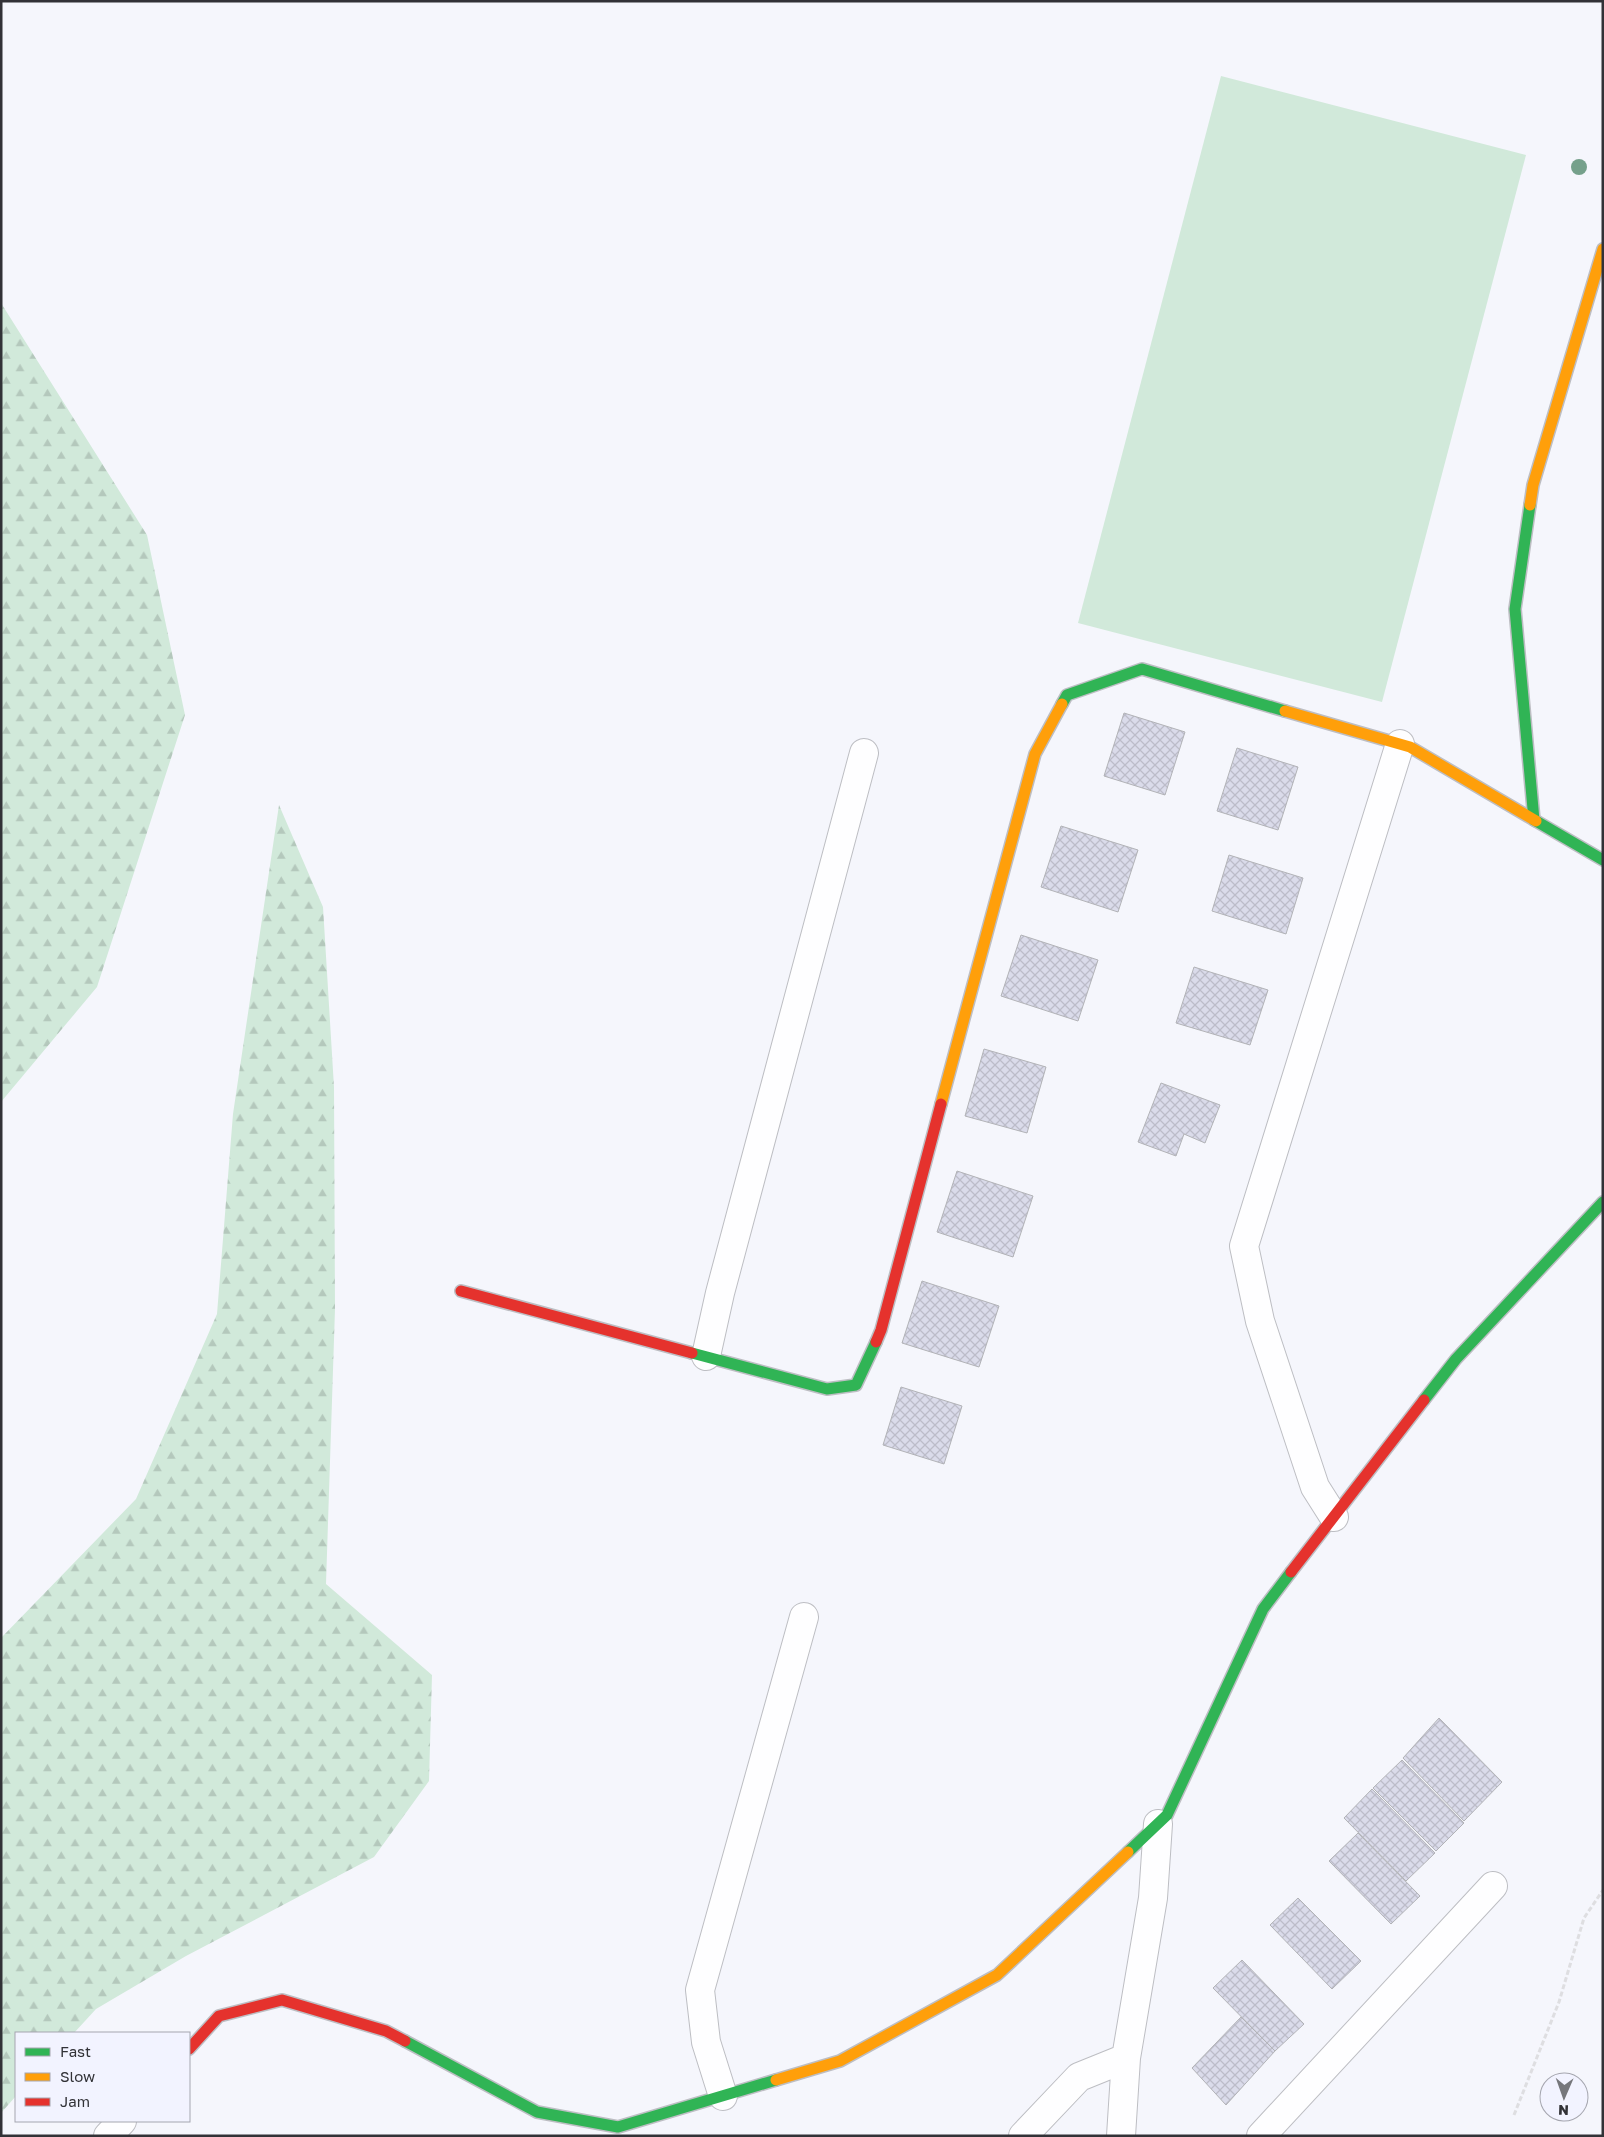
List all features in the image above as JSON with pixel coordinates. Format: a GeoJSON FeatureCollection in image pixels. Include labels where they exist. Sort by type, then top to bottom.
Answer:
{"type":"FeatureCollection","features":[{"type":"Feature","properties":{"kind":"street"},"geometry":{"type":"LineString","coordinates":[[1534,820],[1514,609],[1533,485],[1603,249]]}},
{"type":"Feature","properties":{"kind":"street"},"geometry":{"type":"LineString","coordinates":[[461,1291],[827,1389],[856,1385],[881,1330],[1035,754],[1067,695],[1142,670],[1410,747],[1603,860]]}},
{"type":"Feature","properties":{"kind":"street"},"geometry":{"type":"LineString","coordinates":[[1334,1517],[1314,1487],[1260,1321],[1244,1246],[1400,744]]}},
{"type":"Feature","properties":{"kind":"street"},"geometry":{"type":"LineString","coordinates":[[706,1356],[720,1293],[864,754]]}},
{"type":"Feature","properties":{"kind":"street"},"geometry":{"type":"LineString","coordinates":[[190,2048],[219,2016],[282,2000],[386,2031],[537,2112],[618,2127],[840,2061],[997,1975],[1167,1815],[1263,1609],[1456,1359],[1603,1202]]}},
{"type":"Feature","properties":{"kind":"street"},"geometry":{"type":"LineString","coordinates":[[723,2096],[706,2042],[700,1990],[804,1617]]}},
{"type":"Feature","properties":{"kind":"street"},"geometry":{"type":"LineString","coordinates":[[1121,2136],[1126,2058],[1153,1898],[1158,1824]]}},
{"type":"Feature","properties":{"kind":"street"},"geometry":{"type":"LineString","coordinates":[[1261,2136],[1493,1886]]}},
{"type":"Feature","properties":{"kind":"street"},"geometry":{"type":"LineString","coordinates":[[1023,2136],[1079,2077],[1126,2058]]}},
{"type":"Feature","properties":{"kind":"street"},"geometry":{"type":"LineString","coordinates":[[108,2136],[121,2122]]}},
{"type":"Feature","properties":{"kind":"path"},"geometry":{"type":"LineString","coordinates":[[1514,2115],[1559,2002],[1584,1918],[1603,1890]]}},
{"type":"Feature","properties":{"kind":"green space"},"geometry":{"type":"Polygon","coordinates":[[[1221,76],[1526,155],[1382,702],[1078,623],[1221,76]]]}},
{"type":"Feature","properties":{"kind":"green space"},"geometry":{"type":"Polygon","coordinates":[[[1,303],[147,535],[185,715],[97,987],[1,1102],[1,303]]]}},
{"type":"Feature","properties":{"kind":"green space"},"geometry":{"type":"Polygon","coordinates":[[[279,805],[323,907],[334,1087],[335,1309],[326,1584],[432,1675],[429,1781],[374,1857],[186,1956],[96,2009],[75,2032],[15,2032],[15,2097],[1,2113],[1,1638],[136,1499],[217,1314],[233,1114],[279,805]]]}},
{"type":"Feature","properties":{"kind":"building"},"geometry":{"type":"Polygon","coordinates":[[[1124,713],[1185,732],[1165,795],[1104,776],[1124,713]]]}},
{"type":"Feature","properties":{"kind":"building"},"geometry":{"type":"Polygon","coordinates":[[[1237,748],[1298,767],[1278,830],[1217,811],[1237,748]]]}},
{"type":"Feature","properties":{"kind":"building"},"geometry":{"type":"Polygon","coordinates":[[[1061,826],[1138,850],[1118,912],[1041,887],[1061,826]]]}},
{"type":"Feature","properties":{"kind":"building"},"geometry":{"type":"Polygon","coordinates":[[[1229,855],[1303,878],[1286,934],[1212,911],[1229,855]]]}},
{"type":"Feature","properties":{"kind":"building"},"geometry":{"type":"Polygon","coordinates":[[[1021,935],[1098,960],[1078,1021],[1001,996],[1021,935]]]}},
{"type":"Feature","properties":{"kind":"building"},"geometry":{"type":"Polygon","coordinates":[[[1194,967],[1268,990],[1250,1045],[1176,1023],[1194,967]]]}},
{"type":"Feature","properties":{"kind":"building"},"geometry":{"type":"Polygon","coordinates":[[[984,1049],[1046,1067],[1027,1133],[965,1116],[984,1049]]]}},
{"type":"Feature","properties":{"kind":"building"},"geometry":{"type":"Polygon","coordinates":[[[1161,1083],[1220,1105],[1205,1143],[1184,1134],[1176,1156],[1138,1142],[1161,1083]]]}},
{"type":"Feature","properties":{"kind":"building"},"geometry":{"type":"Polygon","coordinates":[[[957,1171],[1033,1196],[1013,1257],[937,1232],[957,1171]]]}},
{"type":"Feature","properties":{"kind":"building"},"geometry":{"type":"Polygon","coordinates":[[[922,1281],[999,1306],[979,1367],[902,1343],[922,1281]]]}},
{"type":"Feature","properties":{"kind":"building"},"geometry":{"type":"Polygon","coordinates":[[[901,1387],[962,1406],[944,1464],[883,1445],[901,1387]]]}},
{"type":"Feature","properties":{"kind":"building"},"geometry":{"type":"Polygon","coordinates":[[[1439,1718],[1502,1782],[1464,1821],[1403,1758],[1439,1718]]]}},
{"type":"Feature","properties":{"kind":"building"},"geometry":{"type":"Polygon","coordinates":[[[1402,1760],[1464,1823],[1436,1851],[1373,1788],[1402,1760]]]}},
{"type":"Feature","properties":{"kind":"building"},"geometry":{"type":"Polygon","coordinates":[[[1372,1789],[1435,1853],[1406,1881],[1344,1818],[1372,1789]]]}},
{"type":"Feature","properties":{"kind":"building"},"geometry":{"type":"Polygon","coordinates":[[[1358,1833],[1420,1896],[1391,1924],[1329,1861],[1358,1833]]]}},
{"type":"Feature","properties":{"kind":"building"},"geometry":{"type":"Polygon","coordinates":[[[1298,1898],[1361,1961],[1332,1989],[1270,1925],[1298,1898]]]}},
{"type":"Feature","properties":{"kind":"building"},"geometry":{"type":"Polygon","coordinates":[[[1242,1960],[1304,2024],[1275,2051],[1213,1988],[1242,1960]]]}},
{"type":"Feature","properties":{"kind":"building"},"geometry":{"type":"Polygon","coordinates":[[[1241,2017],[1275,2051],[1226,2105],[1192,2068],[1241,2017]]]}},
{"type":"Feature","properties":{"kind":"traffic: fast"},"geometry":{"type":"LineString","coordinates":[[1530,505],[1515,609],[1534,820]]}},
{"type":"Feature","properties":{"kind":"traffic: fast"},"geometry":{"type":"LineString","coordinates":[[1062,704],[1067,695],[1142,669],[1285,711]]}},
{"type":"Feature","properties":{"kind":"traffic: fast"},"geometry":{"type":"LineString","coordinates":[[1536,821],[1603,860]]}},
{"type":"Feature","properties":{"kind":"traffic: fast"},"geometry":{"type":"LineString","coordinates":[[1424,1400],[1456,1359],[1603,1202]]}},
{"type":"Feature","properties":{"kind":"traffic: fast"},"geometry":{"type":"LineString","coordinates":[[692,1353],[827,1389],[856,1385],[876,1342]]}},
{"type":"Feature","properties":{"kind":"traffic: fast"},"geometry":{"type":"LineString","coordinates":[[1128,1852],[1167,1815],[1263,1609],[1291,1572]]}},
{"type":"Feature","properties":{"kind":"traffic: fast"},"geometry":{"type":"LineString","coordinates":[[405,2041],[537,2112],[618,2127],[776,2080]]}},
{"type":"Feature","properties":{"kind":"traffic: slow"},"geometry":{"type":"LineString","coordinates":[[1530,505],[1533,485],[1603,249]]}},
{"type":"Feature","properties":{"kind":"traffic: slow"},"geometry":{"type":"LineString","coordinates":[[941,1104],[1035,754],[1062,704]]}},
{"type":"Feature","properties":{"kind":"traffic: slow"},"geometry":{"type":"LineString","coordinates":[[1285,711],[1410,747],[1536,821]]}},
{"type":"Feature","properties":{"kind":"traffic: slow"},"geometry":{"type":"LineString","coordinates":[[776,2080],[840,2061],[997,1975],[1128,1852]]}},
{"type":"Feature","properties":{"kind":"traffic: jam"},"geometry":{"type":"LineString","coordinates":[[876,1342],[881,1330],[941,1104]]}},
{"type":"Feature","properties":{"kind":"traffic: jam"},"geometry":{"type":"LineString","coordinates":[[461,1291],[692,1353]]}},
{"type":"Feature","properties":{"kind":"traffic: jam"},"geometry":{"type":"LineString","coordinates":[[1291,1572],[1424,1400]]}},
{"type":"Feature","properties":{"kind":"traffic: jam"},"geometry":{"type":"LineString","coordinates":[[190,2048],[219,2016],[282,2000],[386,2031],[405,2041]]}}]}
